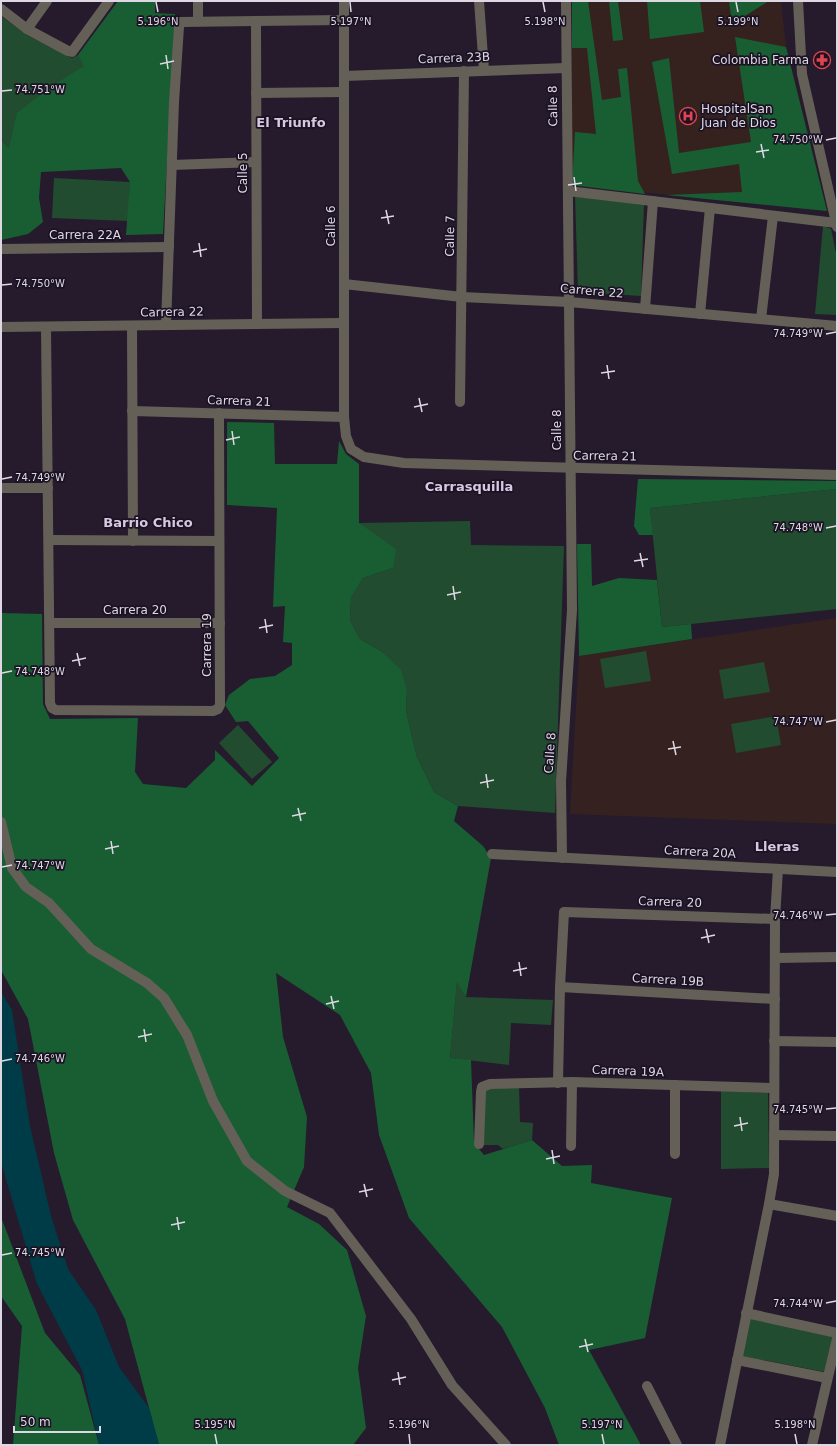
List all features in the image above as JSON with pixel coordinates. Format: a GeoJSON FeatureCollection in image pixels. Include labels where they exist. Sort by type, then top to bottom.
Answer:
{"type":"FeatureCollection","features":[{"type":"Feature","properties":{"kind":"street"},"geometry":{"type":"LineString","coordinates":[[27,29],[46,1]]}},
{"type":"Feature","properties":{"kind":"street"},"geometry":{"type":"LineString","coordinates":[[1,10],[27,29],[72,52],[109,1]]}},
{"type":"Feature","properties":{"kind":"street"},"geometry":{"type":"LineString","coordinates":[[198,1],[198,21]]}},
{"type":"Feature","properties":{"kind":"street","name":"Calle 6"},"geometry":{"type":"LineString","coordinates":[[344,1],[344,417],[346,436],[351,449]]}},
{"type":"Feature","properties":{"kind":"street"},"geometry":{"type":"LineString","coordinates":[[479,1],[484,70]]}},
{"type":"Feature","properties":{"kind":"street","name":"Calle 8"},"geometry":{"type":"LineString","coordinates":[[562,858],[561,781],[572,610],[566,1]]}},
{"type":"Feature","properties":{"kind":"street"},"geometry":{"type":"LineString","coordinates":[[568,191],[837,225],[802,74],[798,1]]}},
{"type":"Feature","properties":{"kind":"street"},"geometry":{"type":"LineString","coordinates":[[166,325],[172,165],[179,27],[181,22],[344,20]]}},
{"type":"Feature","properties":{"kind":"street","name":"Calle 5"},"geometry":{"type":"LineString","coordinates":[[256,21],[257,324]]}},
{"type":"Feature","properties":{"kind":"street","name":"Carrera 23B"},"geometry":{"type":"LineString","coordinates":[[344,76],[566,68]]}},
{"type":"Feature","properties":{"kind":"street","name":"Calle 7"},"geometry":{"type":"LineString","coordinates":[[460,402],[464,71]]}},
{"type":"Feature","properties":{"kind":"street"},"geometry":{"type":"LineString","coordinates":[[256,93],[344,92]]}},
{"type":"Feature","properties":{"kind":"street"},"geometry":{"type":"LineString","coordinates":[[172,165],[256,162]]}},
{"type":"Feature","properties":{"kind":"street"},"geometry":{"type":"LineString","coordinates":[[645,309],[654,201]]}},
{"type":"Feature","properties":{"kind":"street"},"geometry":{"type":"LineString","coordinates":[[700,314],[710,208]]}},
{"type":"Feature","properties":{"kind":"street"},"geometry":{"type":"LineString","coordinates":[[761,320],[773,216]]}},
{"type":"Feature","properties":{"kind":"street","name":"Carrera 22A"},"geometry":{"type":"LineString","coordinates":[[1,249],[169,248]]}},
{"type":"Feature","properties":{"kind":"street","name":"Carrera 22"},"geometry":{"type":"LineString","coordinates":[[344,284],[462,297],[569,302],[837,326]]}},
{"type":"Feature","properties":{"kind":"street","name":"Carrera 22"},"geometry":{"type":"LineString","coordinates":[[1,327],[344,323]]}},
{"type":"Feature","properties":{"kind":"street"},"geometry":{"type":"LineString","coordinates":[[132,326],[133,541]]}},
{"type":"Feature","properties":{"kind":"street"},"geometry":{"type":"LineString","coordinates":[[46,327],[50,624]]}},
{"type":"Feature","properties":{"kind":"street","name":"Carrera 21"},"geometry":{"type":"LineString","coordinates":[[132,411],[344,417]]}},
{"type":"Feature","properties":{"kind":"street","name":"Carrera 19"},"geometry":{"type":"LineString","coordinates":[[50,624],[50,704],[52,708],[56,710],[205,711],[218,709],[220,706],[219,413]]}},
{"type":"Feature","properties":{"kind":"street","name":"Carrera 21"},"geometry":{"type":"LineString","coordinates":[[351,449],[364,457],[404,463],[837,475]]}},
{"type":"Feature","properties":{"kind":"street"},"geometry":{"type":"LineString","coordinates":[[1,488],[48,488]]}},
{"type":"Feature","properties":{"kind":"street"},"geometry":{"type":"LineString","coordinates":[[49,540],[219,541]]}},
{"type":"Feature","properties":{"kind":"street","name":"Carrera 20"},"geometry":{"type":"LineString","coordinates":[[50,624],[220,623]]}},
{"type":"Feature","properties":{"kind":"street"},"geometry":{"type":"LineString","coordinates":[[1,822],[12,868],[26,887],[49,903],[91,949],[147,983],[164,998],[187,1035],[213,1101],[246,1161],[285,1191],[330,1213],[411,1319],[452,1385],[506,1445]]}},
{"type":"Feature","properties":{"kind":"street","name":"Carrera 20A"},"geometry":{"type":"LineString","coordinates":[[492,854],[837,872]]}},
{"type":"Feature","properties":{"kind":"street"},"geometry":{"type":"LineString","coordinates":[[720,1445],[746,1313],[770,1204],[774,1174],[773,1088],[778,869]]}},
{"type":"Feature","properties":{"kind":"street","name":"Carrera 20"},"geometry":{"type":"LineString","coordinates":[[560,987],[564,912],[776,919]]}},
{"type":"Feature","properties":{"kind":"street"},"geometry":{"type":"LineString","coordinates":[[776,958],[837,957]]}},
{"type":"Feature","properties":{"kind":"street"},"geometry":{"type":"LineString","coordinates":[[558,1082],[560,987]]}},
{"type":"Feature","properties":{"kind":"street","name":"Carrera 19B"},"geometry":{"type":"LineString","coordinates":[[560,987],[775,999]]}},
{"type":"Feature","properties":{"kind":"street"},"geometry":{"type":"LineString","coordinates":[[774,1041],[837,1042]]}},
{"type":"Feature","properties":{"kind":"street"},"geometry":{"type":"LineString","coordinates":[[571,1146],[572,1082]]}},
{"type":"Feature","properties":{"kind":"street","name":"Carrera 19A"},"geometry":{"type":"LineString","coordinates":[[479,1144],[482,1087],[490,1084],[572,1082],[773,1088]]}},
{"type":"Feature","properties":{"kind":"street"},"geometry":{"type":"LineString","coordinates":[[675,1085],[675,1154]]}},
{"type":"Feature","properties":{"kind":"street"},"geometry":{"type":"LineString","coordinates":[[774,1135],[837,1136]]}},
{"type":"Feature","properties":{"kind":"street"},"geometry":{"type":"LineString","coordinates":[[770,1204],[837,1216]]}},
{"type":"Feature","properties":{"kind":"street"},"geometry":{"type":"LineString","coordinates":[[746,1313],[837,1333]]}},
{"type":"Feature","properties":{"kind":"street"},"geometry":{"type":"LineString","coordinates":[[812,1445],[827,1378],[835,1354],[837,1340]]}},
{"type":"Feature","properties":{"kind":"street"},"geometry":{"type":"LineString","coordinates":[[737,1360],[827,1378]]}},
{"type":"Feature","properties":{"kind":"street"},"geometry":{"type":"LineString","coordinates":[[647,1386],[677,1445]]}},
{"type":"Feature","properties":{"kind":"shaded area","name":"HospitalSan Juan de Dios"},"geometry":{"type":"Polygon","coordinates":[[[572,1],[781,1],[786,47],[827,211],[572,185],[572,1]]]}},
{"type":"Feature","properties":{"kind":"shaded area"},"geometry":{"type":"Polygon","coordinates":[[[1,16],[27,35],[72,58],[78,55],[85,66],[53,85],[9,148],[1,140],[1,16]]]}},
{"type":"Feature","properties":{"kind":"shaded area"},"geometry":{"type":"Polygon","coordinates":[[[54,178],[130,182],[129,221],[52,218],[54,178]]]}},
{"type":"Feature","properties":{"kind":"shaded area"},"geometry":{"type":"Polygon","coordinates":[[[575,196],[644,205],[641,296],[578,292],[575,196]]]}},
{"type":"Feature","properties":{"kind":"shaded area"},"geometry":{"type":"Polygon","coordinates":[[[823,226],[831,229],[837,258],[837,315],[815,314],[823,226]]]}},
{"type":"Feature","properties":{"kind":"shaded area"},"geometry":{"type":"Polygon","coordinates":[[[837,489],[837,609],[662,627],[650,508],[837,489]]]}},
{"type":"Feature","properties":{"kind":"shaded area"},"geometry":{"type":"Polygon","coordinates":[[[470,521],[471,545],[564,546],[555,813],[458,806],[434,792],[417,757],[406,711],[407,691],[381,651],[360,639],[350,620],[351,598],[363,578],[393,568],[359,523],[470,521]]]}},
{"type":"Feature","properties":{"kind":"shaded area"},"geometry":{"type":"Polygon","coordinates":[[[837,618],[837,824],[570,814],[579,656],[837,618]]]}},
{"type":"Feature","properties":{"kind":"shaded area"},"geometry":{"type":"Polygon","coordinates":[[[646,651],[651,681],[605,688],[600,659],[646,651]]]}},
{"type":"Feature","properties":{"kind":"shaded area"},"geometry":{"type":"Polygon","coordinates":[[[764,662],[770,692],[724,699],[719,670],[764,662]]]}},
{"type":"Feature","properties":{"kind":"shaded area"},"geometry":{"type":"Polygon","coordinates":[[[776,716],[781,745],[736,753],[731,724],[776,716]]]}},
{"type":"Feature","properties":{"kind":"shaded area"},"geometry":{"type":"Polygon","coordinates":[[[238,725],[272,762],[252,779],[219,743],[238,725]]]}},
{"type":"Feature","properties":{"kind":"shaded area"},"geometry":{"type":"Polygon","coordinates":[[[457,981],[466,997],[553,1000],[551,1025],[511,1023],[509,1065],[450,1058],[457,981]]]}},
{"type":"Feature","properties":{"kind":"shaded area"},"geometry":{"type":"Polygon","coordinates":[[[1,992],[12,1010],[30,1126],[51,1216],[68,1269],[96,1310],[119,1367],[149,1408],[159,1445],[99,1445],[82,1370],[37,1284],[1,1162],[1,992]]]}},
{"type":"Feature","properties":{"kind":"shaded area"},"geometry":{"type":"Polygon","coordinates":[[[519,1087],[520,1122],[533,1123],[532,1140],[503,1149],[498,1145],[482,1145],[484,1089],[519,1087]]]}},
{"type":"Feature","properties":{"kind":"shaded area"},"geometry":{"type":"Polygon","coordinates":[[[721,1091],[768,1093],[769,1168],[721,1169],[721,1091]]]}},
{"type":"Feature","properties":{"kind":"shaded area"},"geometry":{"type":"Polygon","coordinates":[[[749,1318],[833,1337],[825,1372],[742,1356],[749,1318]]]}},
{"type":"Feature","properties":{"kind":"green space"},"geometry":{"type":"Polygon","coordinates":[[[118,1],[155,1],[155,13],[175,14],[163,234],[126,235],[130,182],[121,168],[41,172],[39,198],[43,222],[28,234],[1,240],[1,140],[9,148],[17,113],[53,85],[84,66],[78,55],[118,1]]]}},
{"type":"Feature","properties":{"kind":"green space"},"geometry":{"type":"Polygon","coordinates":[[[572,1],[588,1],[602,100],[621,97],[618,69],[627,68],[638,181],[645,194],[572,185],[575,132],[596,134],[587,48],[572,48],[572,1]]]}},
{"type":"Feature","properties":{"kind":"green space"},"geometry":{"type":"Polygon","coordinates":[[[609,1],[618,1],[623,40],[613,41],[609,1]]]}},
{"type":"Feature","properties":{"kind":"green space"},"geometry":{"type":"Polygon","coordinates":[[[647,1],[700,1],[704,32],[650,39],[647,1]]]}},
{"type":"Feature","properties":{"kind":"green space"},"geometry":{"type":"Polygon","coordinates":[[[729,1],[769,1],[732,24],[729,1]]]}},
{"type":"Feature","properties":{"kind":"green space"},"geometry":{"type":"Polygon","coordinates":[[[735,37],[786,47],[827,211],[666,195],[742,192],[739,164],[672,174],[652,62],[669,58],[679,153],[751,142],[735,37]]]}},
{"type":"Feature","properties":{"kind":"green space"},"geometry":{"type":"Polygon","coordinates":[[[227,422],[274,423],[275,464],[337,464],[339,441],[346,454],[359,464],[359,523],[396,549],[393,568],[363,578],[351,598],[350,620],[360,639],[381,651],[401,670],[407,691],[406,711],[417,757],[434,792],[458,806],[454,821],[483,846],[491,858],[466,997],[457,982],[450,1058],[471,1060],[474,1143],[484,1155],[532,1140],[562,1166],[592,1165],[591,1183],[672,1198],[645,1338],[589,1350],[641,1445],[559,1445],[545,1408],[502,1327],[409,1218],[379,1135],[371,1073],[340,1015],[276,973],[283,1037],[307,1117],[304,1167],[287,1207],[319,1224],[347,1250],[366,1316],[358,1368],[366,1428],[353,1445],[159,1445],[125,1319],[73,1220],[54,1153],[28,1019],[1,970],[1,613],[42,614],[43,704],[50,719],[138,718],[135,772],[143,784],[186,788],[215,760],[215,750],[252,786],[279,758],[248,721],[236,722],[225,705],[229,695],[250,679],[275,676],[292,665],[292,643],[283,642],[285,606],[273,607],[277,508],[227,505],[227,422]]]}},
{"type":"Feature","properties":{"kind":"green space"},"geometry":{"type":"Polygon","coordinates":[[[638,479],[837,481],[837,489],[650,508],[653,535],[639,535],[634,526],[638,479]]]}},
{"type":"Feature","properties":{"kind":"green space"},"geometry":{"type":"Polygon","coordinates":[[[577,544],[591,544],[592,586],[619,578],[657,580],[662,627],[691,624],[692,639],[579,656],[577,544]]]}},
{"type":"Feature","properties":{"kind":"green space"},"geometry":{"type":"Polygon","coordinates":[[[1,1217],[45,1333],[80,1375],[99,1445],[13,1445],[22,1326],[1,1296],[1,1217]]]}},
{"type":"Feature","properties":{"kind":"place","name":"Colombia Farma"},"geometry":{"type":"Point","coordinates":[822,60]}},
{"type":"Feature","properties":{"kind":"place","name":"HospitalSan Juan de Dios"},"geometry":{"type":"Point","coordinates":[688,116]}},
{"type":"Feature","properties":{"kind":"district","name":"El Triunfo"},"geometry":{"type":"Point","coordinates":[291,122]}},
{"type":"Feature","properties":{"kind":"district","name":"Carrasquilla"},"geometry":{"type":"Point","coordinates":[469,486]}},
{"type":"Feature","properties":{"kind":"district","name":"Barrio Chico"},"geometry":{"type":"Point","coordinates":[148,522]}},
{"type":"Feature","properties":{"kind":"district","name":"Lleras"},"geometry":{"type":"Point","coordinates":[777,846]}}]}
